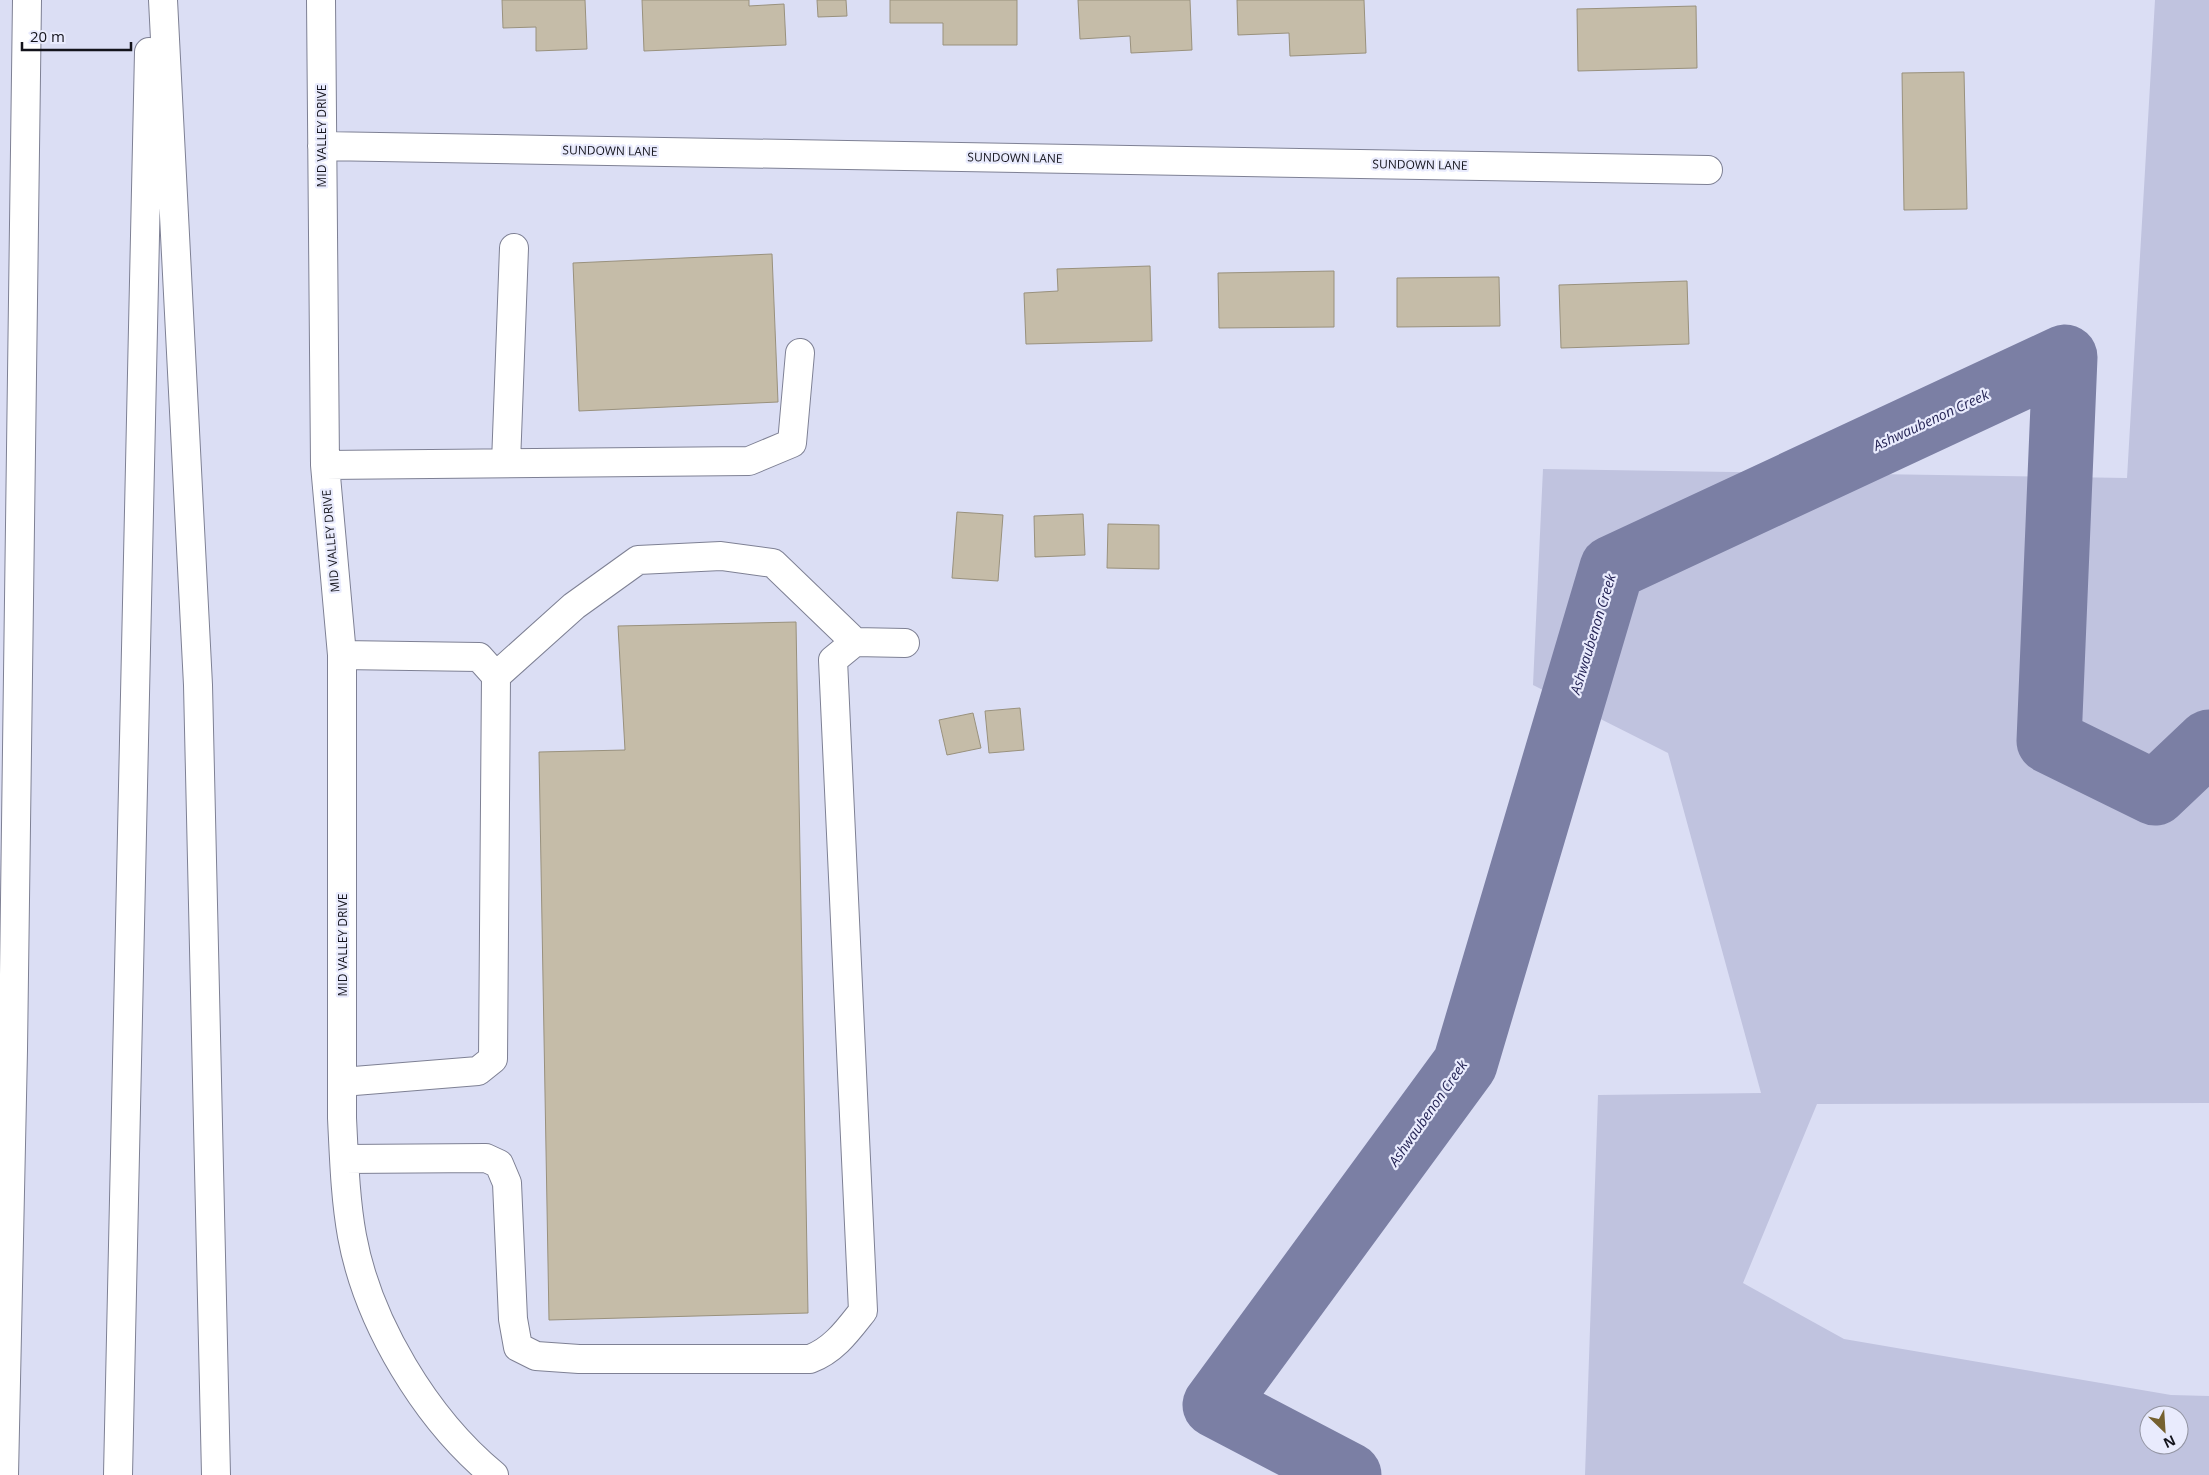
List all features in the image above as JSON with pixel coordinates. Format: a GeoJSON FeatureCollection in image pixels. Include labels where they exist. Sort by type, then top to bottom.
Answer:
{"type":"FeatureCollection","features":[{"type":"Feature","properties":{"kind":"main road"},"geometry":{"type":"LineString","coordinates":[[4,1475],[13,1050],[27,0]]}},
{"type":"Feature","properties":{"kind":"main road"},"geometry":{"type":"LineString","coordinates":[[118,1475],[150,0]]}},
{"type":"Feature","properties":{"kind":"main road"},"geometry":{"type":"LineString","coordinates":[[163,0],[198,685],[216,1475]]}},
{"type":"Feature","properties":{"kind":"main road","name":"MID VALLEY DRIVE"},"geometry":{"type":"LineString","coordinates":[[321,0],[325,465],[342,655],[342,1082],[344,1159],[352,1237],[364,1282],[381,1324],[402,1363],[423,1396],[454,1436],[494,1475]]}},
{"type":"Feature","properties":{"kind":"main road","name":"SUNDOWN LANE"},"geometry":{"type":"LineString","coordinates":[[322,146],[1708,170]]}},
{"type":"Feature","properties":{"kind":"main road"},"geometry":{"type":"LineString","coordinates":[[506,463],[514,248]]}},
{"type":"Feature","properties":{"kind":"main road"},"geometry":{"type":"LineString","coordinates":[[325,465],[749,461],[792,443],[800,353]]}},
{"type":"Feature","properties":{"kind":"main road"},"geometry":{"type":"LineString","coordinates":[[496,676],[574,606],[638,560],[721,556],[773,563],[855,642]]}},
{"type":"Feature","properties":{"kind":"main road"},"geometry":{"type":"LineString","coordinates":[[344,1159],[486,1158],[499,1164],[507,1183],[512,1319],[518,1347],[536,1356],[579,1359],[810,1359],[822,1354],[839,1340],[863,1311],[833,660],[855,642],[905,643]]}},
{"type":"Feature","properties":{"kind":"main road"},"geometry":{"type":"LineString","coordinates":[[342,655],[479,656],[496,676],[493,1059],[478,1071],[342,1082]]}},
{"type":"Feature","properties":{"kind":"shaded area"},"geometry":{"type":"Polygon","coordinates":[[[2155,0],[2209,0],[2209,1103],[1817,1104],[1743,1283],[1844,1339],[2171,1395],[2209,1396],[2209,1475],[1585,1475],[1598,1095],[1761,1093],[1668,753],[1533,685],[1543,469],[2127,478],[2155,0]]]}},
{"type":"Feature","properties":{"kind":"building"},"geometry":{"type":"Polygon","coordinates":[[[502,0],[585,0],[587,49],[536,51],[536,27],[503,28],[502,0]]]}},
{"type":"Feature","properties":{"kind":"building"},"geometry":{"type":"Polygon","coordinates":[[[642,0],[749,0],[749,6],[784,4],[786,45],[644,51],[642,0]]]}},
{"type":"Feature","properties":{"kind":"building"},"geometry":{"type":"Polygon","coordinates":[[[817,0],[846,0],[847,16],[818,17],[817,0]]]}},
{"type":"Feature","properties":{"kind":"building"},"geometry":{"type":"Polygon","coordinates":[[[890,0],[1017,0],[1017,45],[943,45],[943,23],[890,23],[890,0]]]}},
{"type":"Feature","properties":{"kind":"building"},"geometry":{"type":"Polygon","coordinates":[[[1078,0],[1190,0],[1192,50],[1131,53],[1130,36],[1080,39],[1078,0]]]}},
{"type":"Feature","properties":{"kind":"building"},"geometry":{"type":"Polygon","coordinates":[[[1237,0],[1364,0],[1366,53],[1290,56],[1289,33],[1238,35],[1237,0]]]}},
{"type":"Feature","properties":{"kind":"building"},"geometry":{"type":"Polygon","coordinates":[[[1696,6],[1697,68],[1578,71],[1577,9],[1696,6]]]}},
{"type":"Feature","properties":{"kind":"building"},"geometry":{"type":"Polygon","coordinates":[[[1964,72],[1967,209],[1904,210],[1902,73],[1964,72]]]}},
{"type":"Feature","properties":{"kind":"building"},"geometry":{"type":"Polygon","coordinates":[[[772,254],[778,402],[579,411],[573,263],[772,254]]]}},
{"type":"Feature","properties":{"kind":"building"},"geometry":{"type":"Polygon","coordinates":[[[1150,266],[1152,341],[1026,344],[1024,293],[1058,291],[1057,269],[1150,266]]]}},
{"type":"Feature","properties":{"kind":"building"},"geometry":{"type":"Polygon","coordinates":[[[1334,271],[1334,327],[1219,328],[1218,273],[1334,271]]]}},
{"type":"Feature","properties":{"kind":"building"},"geometry":{"type":"Polygon","coordinates":[[[1499,277],[1500,326],[1397,327],[1397,278],[1499,277]]]}},
{"type":"Feature","properties":{"kind":"building"},"geometry":{"type":"Polygon","coordinates":[[[1687,281],[1689,344],[1561,348],[1559,285],[1687,281]]]}},
{"type":"Feature","properties":{"kind":"building"},"geometry":{"type":"Polygon","coordinates":[[[957,512],[1003,515],[998,581],[952,578],[957,512]]]}},
{"type":"Feature","properties":{"kind":"building"},"geometry":{"type":"Polygon","coordinates":[[[1083,514],[1085,555],[1035,557],[1034,516],[1083,514]]]}},
{"type":"Feature","properties":{"kind":"building"},"geometry":{"type":"Polygon","coordinates":[[[1108,524],[1159,525],[1159,569],[1107,568],[1108,524]]]}},
{"type":"Feature","properties":{"kind":"building"},"geometry":{"type":"Polygon","coordinates":[[[796,622],[808,1313],[549,1320],[539,752],[625,750],[618,626],[796,622]]]}},
{"type":"Feature","properties":{"kind":"building"},"geometry":{"type":"Polygon","coordinates":[[[1020,708],[1024,750],[989,753],[985,711],[1020,708]]]}},
{"type":"Feature","properties":{"kind":"building"},"geometry":{"type":"Polygon","coordinates":[[[973,713],[981,748],[947,755],[939,720],[973,713]]]}},
{"type":"Feature","properties":{"kind":"waterway","name":"Ashwaubenon Creek"},"geometry":{"type":"LineString","coordinates":[[1349,1475],[1215,1405],[1465,1064],[1612,568],[2065,357],[2049,741],[2155,793],[2209,742]]}}]}
